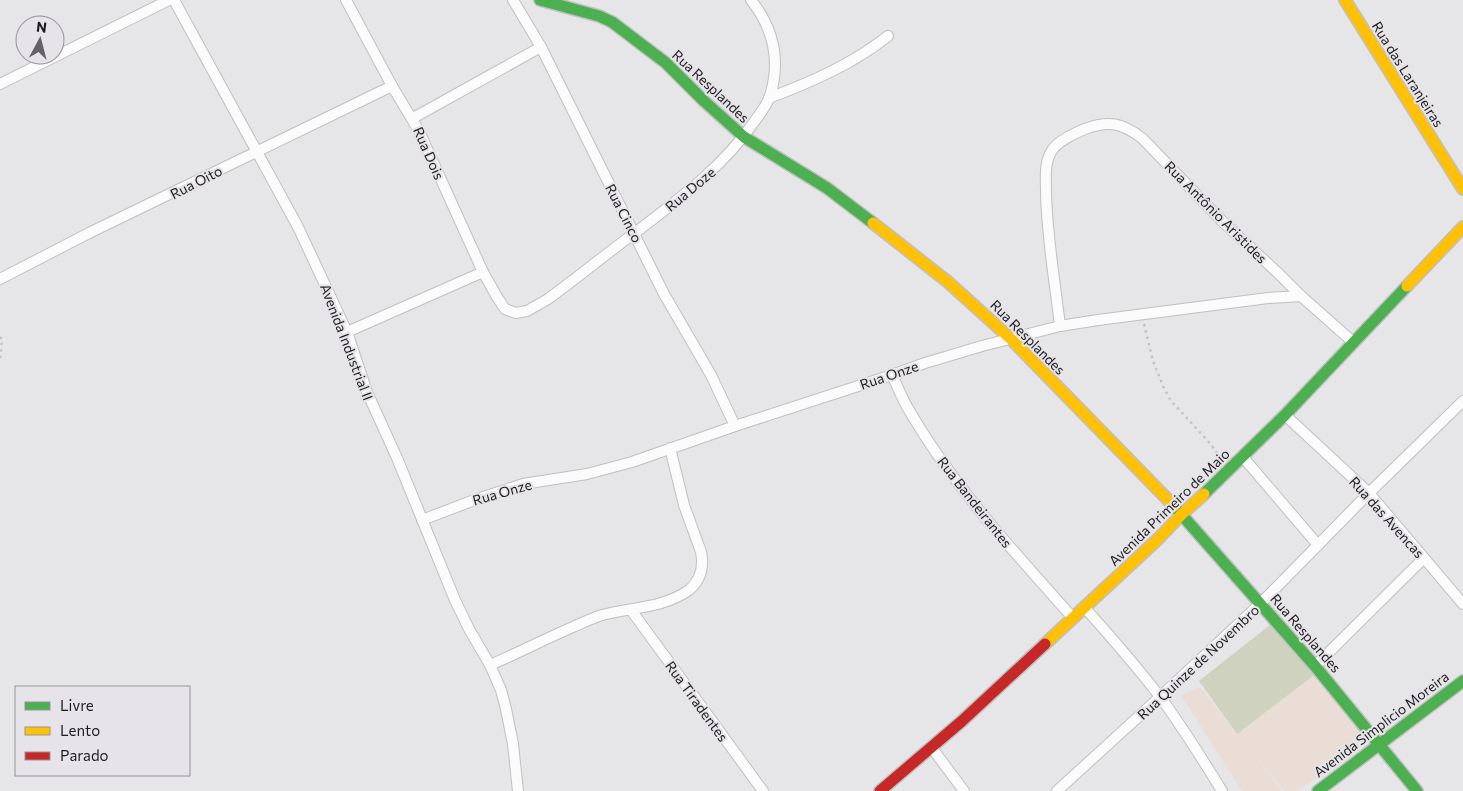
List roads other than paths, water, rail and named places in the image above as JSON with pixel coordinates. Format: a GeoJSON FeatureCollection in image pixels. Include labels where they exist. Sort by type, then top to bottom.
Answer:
{"type":"FeatureCollection","features":[{"type":"Feature","properties":{"kind":"street"},"geometry":{"type":"LineString","coordinates":[[0,84],[170,0]]}},
{"type":"Feature","properties":{"kind":"street","name":"Avenida Industrial II"},"geometry":{"type":"LineString","coordinates":[[174,0],[298,227],[346,332],[370,399],[397,458],[455,600],[469,630],[490,665],[501,690],[506,709],[518,791]]}},
{"type":"Feature","properties":{"kind":"street","name":"Rua Dois"},"geometry":{"type":"LineString","coordinates":[[346,0],[392,86],[413,118],[483,272],[496,297],[506,309]]}},
{"type":"Feature","properties":{"kind":"street","name":"Rua Cinco"},"geometry":{"type":"LineString","coordinates":[[513,0],[541,47],[664,294],[711,375],[735,426]]}},
{"type":"Feature","properties":{"kind":"street","name":"Rua Resplandes"},"geometry":{"type":"LineString","coordinates":[[540,0],[598,16],[612,22],[666,64],[744,137],[851,205],[948,282],[1011,339],[1182,514],[1315,666],[1417,791]]}},
{"type":"Feature","properties":{"kind":"street","name":"Rua Doze"},"geometry":{"type":"LineString","coordinates":[[506,309],[516,313],[527,311],[548,299],[670,206],[706,176],[744,137],[769,98],[774,74],[775,55],[772,39],[765,22],[751,0]]}},
{"type":"Feature","properties":{"kind":"street","name":"Rua das Laranjeiras"},"geometry":{"type":"LineString","coordinates":[[1345,0],[1463,189]]}},
{"type":"Feature","properties":{"kind":"street"},"geometry":{"type":"LineString","coordinates":[[769,98],[796,88],[833,70],[875,46],[888,36]]}},
{"type":"Feature","properties":{"kind":"street"},"geometry":{"type":"LineString","coordinates":[[413,118],[541,47]]}},
{"type":"Feature","properties":{"kind":"street","name":"Rua Oito"},"geometry":{"type":"LineString","coordinates":[[0,279],[89,233],[392,86]]}},
{"type":"Feature","properties":{"kind":"street","name":"Rua Antônio Aristides"},"geometry":{"type":"LineString","coordinates":[[1060,326],[1050,248],[1045,174],[1051,151],[1075,133],[1098,124],[1117,124],[1130,129],[1142,138],[1222,222],[1301,296]]}},
{"type":"Feature","properties":{"kind":"street","name":"Avenida Primeiro de Maio"},"geometry":{"type":"LineString","coordinates":[[880,791],[962,721],[1158,539],[1285,415],[1463,227]]}},
{"type":"Feature","properties":{"kind":"street"},"geometry":{"type":"LineString","coordinates":[[346,332],[483,272]]}},
{"type":"Feature","properties":{"kind":"street"},"geometry":{"type":"LineString","coordinates":[[1301,296],[1353,342]]}},
{"type":"Feature","properties":{"kind":"street","name":"Rua Onze"},"geometry":{"type":"LineString","coordinates":[[422,520],[523,484],[587,474],[632,462],[925,363],[1060,326],[1242,301],[1301,296]]}},
{"type":"Feature","properties":{"kind":"street","name":"Rua Bandeirantes"},"geometry":{"type":"LineString","coordinates":[[892,375],[908,408],[930,444],[959,484],[1010,547],[1073,618]]}},
{"type":"Feature","properties":{"kind":"street","name":"Rua Quinze de Novembro"},"geometry":{"type":"LineString","coordinates":[[1057,791],[1260,604],[1463,401]]}},
{"type":"Feature","properties":{"kind":"street","name":"Rua das Avencas"},"geometry":{"type":"LineString","coordinates":[[1285,415],[1369,493],[1463,604]]}},
{"type":"Feature","properties":{"kind":"street"},"geometry":{"type":"LineString","coordinates":[[490,665],[560,632],[602,615],[654,606],[682,594],[698,580],[701,572],[701,552],[684,505],[670,448]]}},
{"type":"Feature","properties":{"kind":"street"},"geometry":{"type":"LineString","coordinates":[[1242,456],[1318,544]]}},
{"type":"Feature","properties":{"kind":"street"},"geometry":{"type":"LineString","coordinates":[[1315,666],[1424,558]]}},
{"type":"Feature","properties":{"kind":"street"},"geometry":{"type":"LineString","coordinates":[[1085,608],[1160,697],[1222,791]]}},
{"type":"Feature","properties":{"kind":"street","name":"Rua Tiradentes"},"geometry":{"type":"LineString","coordinates":[[631,610],[763,791]]}},
{"type":"Feature","properties":{"kind":"street","name":"Avenida Simplicio Moreira"},"geometry":{"type":"LineString","coordinates":[[1318,791],[1463,680]]}},
{"type":"Feature","properties":{"kind":"street"},"geometry":{"type":"LineString","coordinates":[[932,748],[964,791]]}}]}
